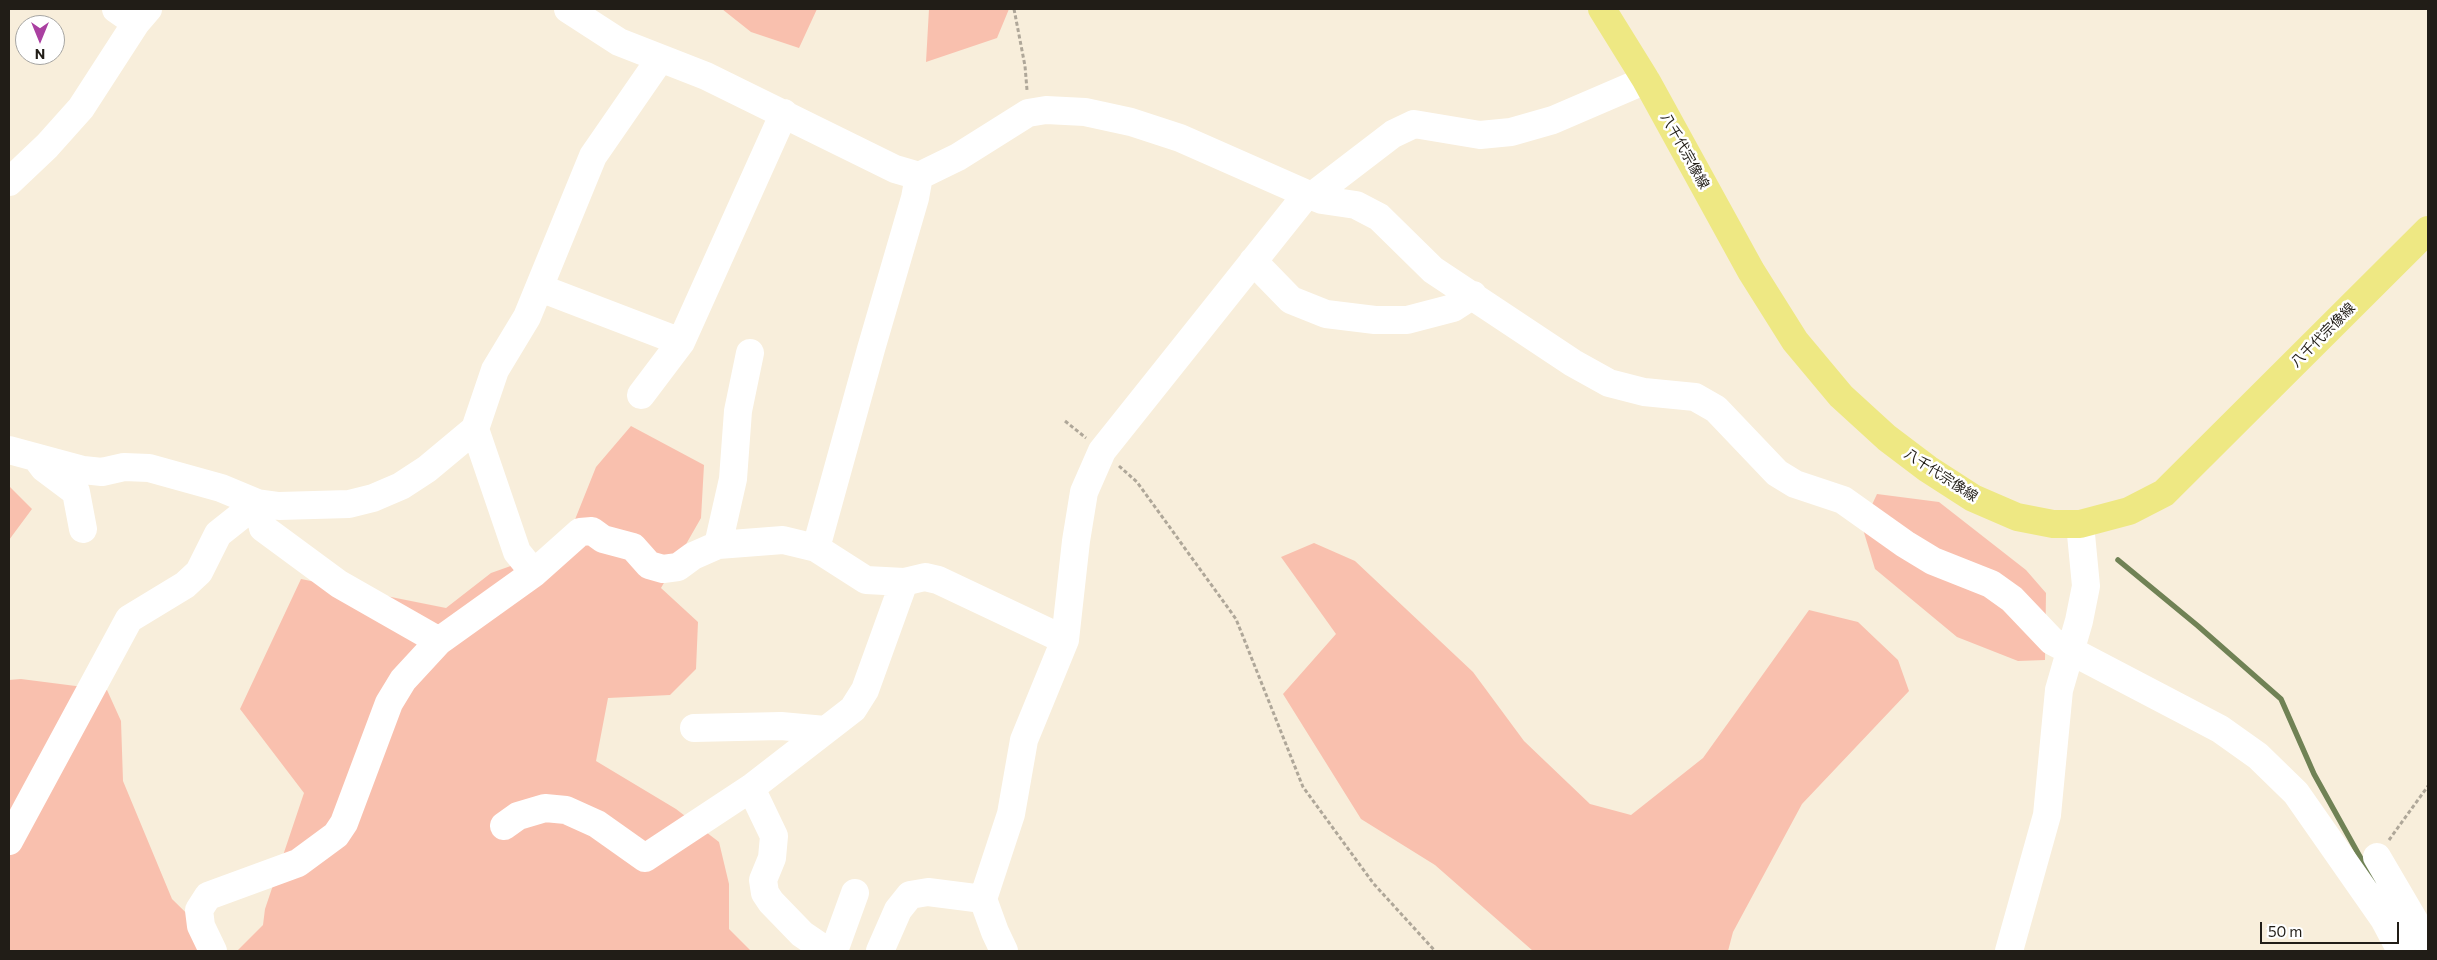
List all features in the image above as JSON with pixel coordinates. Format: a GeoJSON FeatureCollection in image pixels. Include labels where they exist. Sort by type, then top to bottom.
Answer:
{"type":"FeatureCollection","features":[{"type":"Feature","properties":{"kind":"main road","name":"八千代宗像線"},"geometry":{"type":"LineString","coordinates":[[1602,9],[1646,80],[1751,271],[1795,341],[1841,396],[1886,438],[1973,498],[2018,517],[2053,524],[2080,524],[2129,511],[2164,493],[2428,230]]}},
{"type":"Feature","properties":{"kind":"street"},"geometry":{"type":"LineString","coordinates":[[568,9],[619,42],[706,76],[895,169],[919,176],[958,157],[1028,113],[1046,110],[1085,112],[1130,122],[1180,138],[1309,195],[1356,205],[1379,217],[1433,270],[1573,363],[1609,383],[1644,392],[1695,397],[1716,409],[1777,473],[1796,484],[1843,500],[1905,544],[1933,561],[1991,584],[2012,599],[2052,641],[2220,728],[2258,756],[2296,792],[2384,919],[2401,951]]}},
{"type":"Feature","properties":{"kind":"street"},"geometry":{"type":"LineString","coordinates":[[9,182],[47,146],[81,108],[133,14]]}},
{"type":"Feature","properties":{"kind":"street"},"geometry":{"type":"LineString","coordinates":[[9,450],[93,471],[102,472],[124,467],[148,468],[221,488],[257,503],[311,506],[349,504],[373,498],[401,486],[428,469],[475,429],[495,370],[526,317],[540,288],[593,156],[660,58]]}},
{"type":"Feature","properties":{"kind":"street"},"geometry":{"type":"LineString","coordinates":[[1004,951],[983,899],[1011,814],[1024,740],[1065,640],[1076,541],[1084,492],[1102,451],[1253,261],[1309,195],[1393,134],[1414,124],[1480,134],[1511,132],[1553,120],[1646,80]]}},
{"type":"Feature","properties":{"kind":"street"},"geometry":{"type":"LineString","coordinates":[[641,395],[681,342],[784,113]]}},
{"type":"Feature","properties":{"kind":"street"},"geometry":{"type":"LineString","coordinates":[[816,548],[862,345],[915,198],[919,176]]}},
{"type":"Feature","properties":{"kind":"street"},"geometry":{"type":"LineString","coordinates":[[1253,261],[1291,300],[1326,314],[1375,320],[1407,320],[1453,308],[1473,295]]}},
{"type":"Feature","properties":{"kind":"street"},"geometry":{"type":"LineString","coordinates":[[540,288],[681,342]]}},
{"type":"Feature","properties":{"kind":"street"},"geometry":{"type":"LineString","coordinates":[[718,545],[733,479],[738,411],[750,353]]}},
{"type":"Feature","properties":{"kind":"street"},"geometry":{"type":"LineString","coordinates":[[475,429],[517,552],[534,573]]}},
{"type":"Feature","properties":{"kind":"street"},"geometry":{"type":"LineString","coordinates":[[36,457],[44,468],[76,492],[83,529]]}},
{"type":"Feature","properties":{"kind":"street"},"geometry":{"type":"LineString","coordinates":[[257,503],[263,528],[339,584],[439,641]]}},
{"type":"Feature","properties":{"kind":"street"},"geometry":{"type":"LineString","coordinates":[[9,841],[130,619],[185,585],[199,572],[218,534],[257,503]]}},
{"type":"Feature","properties":{"kind":"street"},"geometry":{"type":"LineString","coordinates":[[2009,951],[2047,815],[2059,690],[2079,620],[2086,586],[2080,524]]}},
{"type":"Feature","properties":{"kind":"street"},"geometry":{"type":"LineString","coordinates":[[212,951],[201,926],[200,910],[208,896],[298,863],[336,835],[344,823],[389,703],[403,680],[439,641],[534,573],[580,532],[592,531],[603,539],[633,547],[649,565],[663,568],[678,567],[693,556],[718,545],[783,540],[816,548],[866,580],[904,582],[925,577],[938,580],[1065,640]]}},
{"type":"Feature","properties":{"kind":"street"},"geometry":{"type":"LineString","coordinates":[[504,826],[518,816],[545,808],[566,810],[597,824],[645,858],[751,788],[853,708],[865,690],[904,582]]}},
{"type":"Feature","properties":{"kind":"street"},"geometry":{"type":"LineString","coordinates":[[694,728],[781,726],[825,730]]}},
{"type":"Feature","properties":{"kind":"street"},"geometry":{"type":"LineString","coordinates":[[751,788],[774,836],[772,858],[763,880],[764,893],[802,934],[827,951]]}},
{"type":"Feature","properties":{"kind":"street"},"geometry":{"type":"LineString","coordinates":[[2377,857],[2428,944]]}},
{"type":"Feature","properties":{"kind":"street"},"geometry":{"type":"LineString","coordinates":[[880,951],[898,910],[910,895],[928,892],[983,899]]}},
{"type":"Feature","properties":{"kind":"street"},"geometry":{"type":"LineString","coordinates":[[834,951],[855,893]]}},
{"type":"Feature","properties":{"kind":"path"},"geometry":{"type":"LineString","coordinates":[[1014,9],[1025,66],[1028,113]]}},
{"type":"Feature","properties":{"kind":"path"},"geometry":{"type":"LineString","coordinates":[[1065,421],[1137,482],[1236,619],[1303,787],[1373,883],[1435,951]]}},
{"type":"Feature","properties":{"kind":"path"},"geometry":{"type":"LineString","coordinates":[[2377,857],[2428,786]]}},
{"type":"Feature","properties":{"kind":"shaded area"},"geometry":{"type":"Polygon","coordinates":[[[722,9],[817,9],[799,48],[751,32],[722,9]]]}},
{"type":"Feature","properties":{"kind":"shaded area"},"geometry":{"type":"Polygon","coordinates":[[[929,9],[1009,9],[997,38],[926,62],[929,9]]]}},
{"type":"Feature","properties":{"kind":"shaded area"},"geometry":{"type":"Polygon","coordinates":[[[631,426],[704,465],[701,518],[661,588],[698,622],[696,669],[670,695],[608,698],[596,761],[676,809],[719,842],[729,884],[729,929],[751,951],[237,951],[263,925],[265,909],[304,793],[240,709],[301,579],[446,608],[491,573],[564,547],[596,467],[631,426]]]}},
{"type":"Feature","properties":{"kind":"shaded area"},"geometry":{"type":"Polygon","coordinates":[[[9,486],[32,509],[9,540],[9,486]]]}},
{"type":"Feature","properties":{"kind":"shaded area"},"geometry":{"type":"Polygon","coordinates":[[[1877,494],[1939,502],[2026,570],[2046,593],[2045,660],[2018,661],[1957,637],[1875,569],[1862,526],[1877,494]]]}},
{"type":"Feature","properties":{"kind":"shaded area"},"geometry":{"type":"Polygon","coordinates":[[[1314,543],[1355,561],[1473,672],[1524,741],[1590,804],[1631,815],[1703,758],[1809,610],[1858,622],[1898,660],[1909,691],[1802,804],[1733,932],[1728,951],[1533,951],[1435,865],[1361,819],[1283,694],[1336,634],[1281,557],[1314,543]]]}},
{"type":"Feature","properties":{"kind":"shaded area"},"geometry":{"type":"Polygon","coordinates":[[[21,679],[107,690],[121,721],[123,781],[172,899],[225,951],[9,951],[9,680],[21,679]]]}},
{"type":"Feature","properties":{"kind":"waterway"},"geometry":{"type":"LineString","coordinates":[[2118,560],[2198,626],[2281,699],[2314,774],[2374,882]]}}]}
